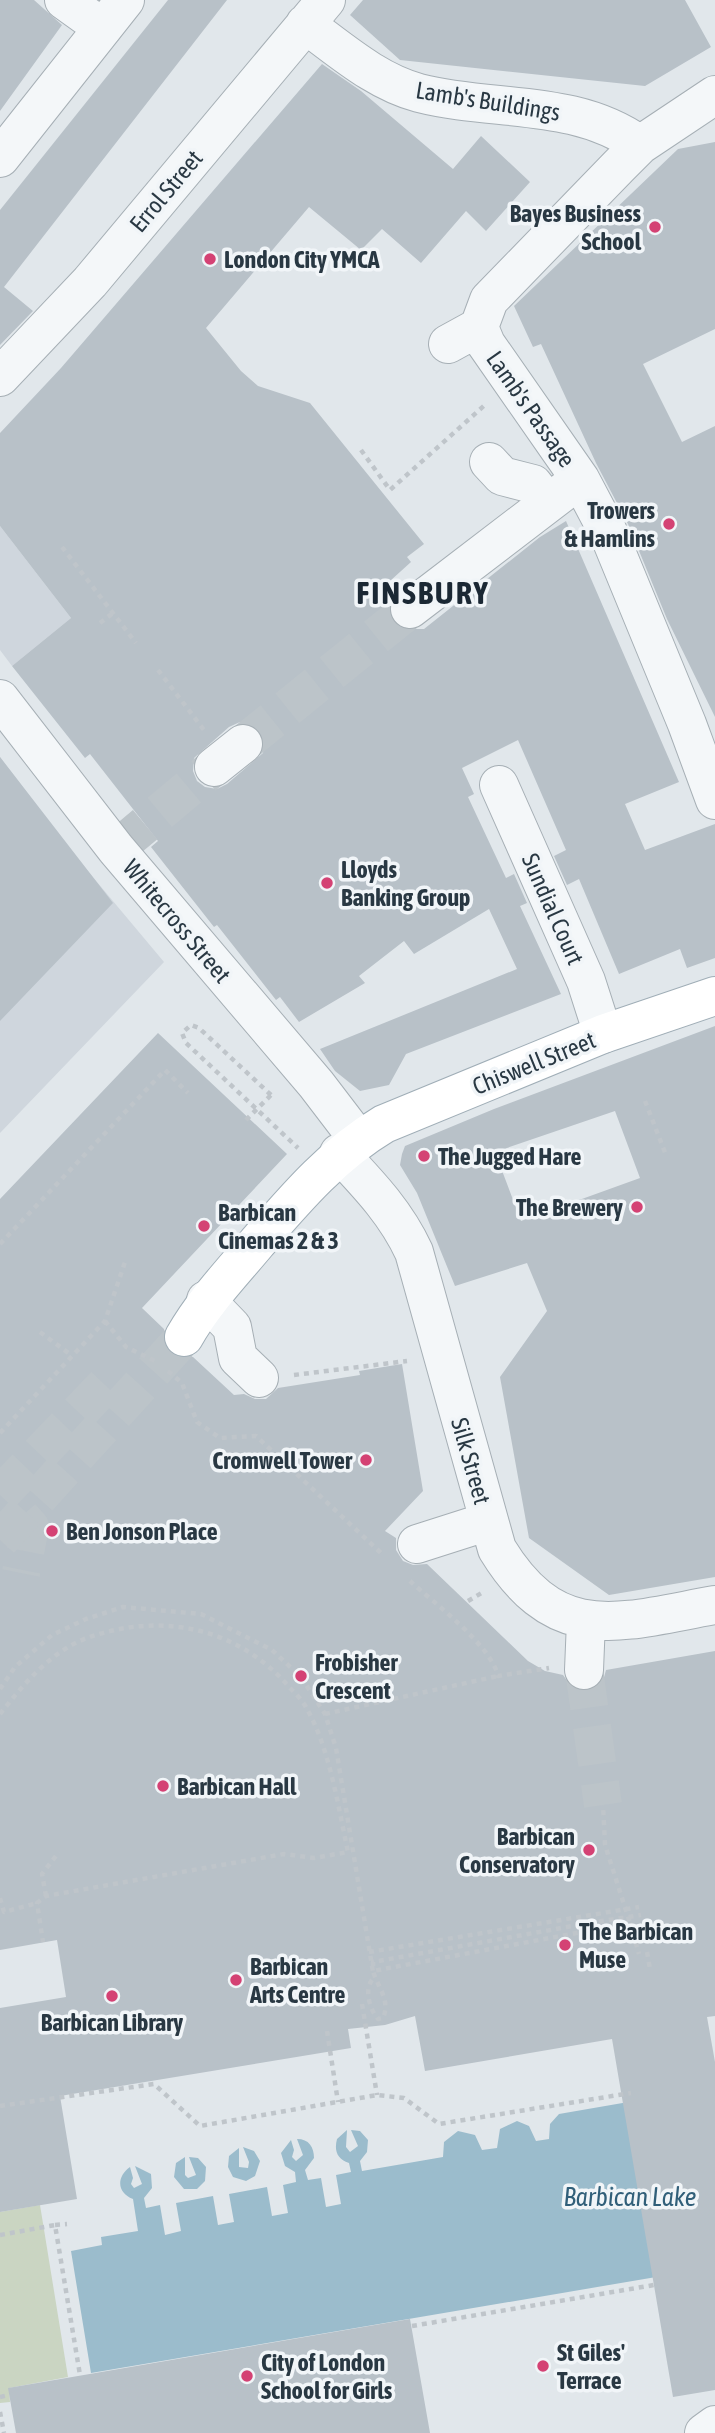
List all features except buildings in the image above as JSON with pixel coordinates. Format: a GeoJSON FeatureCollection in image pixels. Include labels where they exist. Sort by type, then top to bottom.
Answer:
{"type":"FeatureCollection","features":[{"type":"Feature","properties":{"kind":"main road","name":"Chiswell Street"},"geometry":{"type":"LineString","coordinates":[[174,1330],[205,1301],[348,1146],[384,1124],[603,1034],[715,996]]}},
{"type":"Feature","properties":{"kind":"street"},"geometry":{"type":"LineString","coordinates":[[0,158],[114,14],[65,0]]}},
{"type":"Feature","properties":{"kind":"street","name":"Lamb's Buildings"},"geometry":{"type":"LineString","coordinates":[[315,12],[382,80],[420,93],[599,121],[640,145]]}},
{"type":"Feature","properties":{"kind":"street","name":"Errol Street"},"geometry":{"type":"LineString","coordinates":[[0,377],[90,282],[315,12]]}},
{"type":"Feature","properties":{"kind":"street","name":"Lamb's Passage"},"geometry":{"type":"LineString","coordinates":[[715,95],[640,145],[489,300],[463,335],[486,344],[580,479],[613,545],[715,800]]}},
{"type":"Feature","properties":{"kind":"street"},"geometry":{"type":"LineString","coordinates":[[489,462],[502,476],[533,484],[548,503]]}},
{"type":"Feature","properties":{"kind":"street"},"geometry":{"type":"LineString","coordinates":[[410,609],[580,479]]}},
{"type":"Feature","properties":{"kind":"street","name":"Whitecross Street"},"geometry":{"type":"LineString","coordinates":[[0,699],[116,849],[316,1084],[348,1146]]}},
{"type":"Feature","properties":{"kind":"street","name":"Sundial Court"},"geometry":{"type":"LineString","coordinates":[[499,785],[586,981],[603,1034]]}},
{"type":"Feature","properties":{"kind":"street","name":"Silk Street"},"geometry":{"type":"LineString","coordinates":[[348,1146],[403,1228],[414,1252],[497,1549],[513,1575],[539,1601],[586,1621],[617,1622],[715,1605]]}},
{"type":"Feature","properties":{"kind":"street"},"geometry":{"type":"LineString","coordinates":[[205,1301],[232,1327],[242,1372]]}},
{"type":"Feature","properties":{"kind":"street"},"geometry":{"type":"LineString","coordinates":[[401,1558],[489,1521]]}},
{"type":"Feature","properties":{"kind":"street"},"geometry":{"type":"LineString","coordinates":[[568,1669],[586,1621]]}},
{"type":"Feature","properties":{"kind":"street"},"geometry":{"type":"LineString","coordinates":[[704,2433],[715,2425]]}},
{"type":"Feature","properties":{"kind":"path"},"geometry":{"type":"LineString","coordinates":[[361,450],[390,490],[513,381]]}},
{"type":"Feature","properties":{"kind":"path"},"geometry":{"type":"LineString","coordinates":[[62,547],[136,643]]}},
{"type":"Feature","properties":{"kind":"path"},"geometry":{"type":"LineString","coordinates":[[100,623],[113,613]]}},
{"type":"Feature","properties":{"kind":"path"},"geometry":{"type":"LineString","coordinates":[[158,670],[228,756]]}},
{"type":"Feature","properties":{"kind":"path"},"geometry":{"type":"LineString","coordinates":[[246,1120],[271,1095],[199,1028],[191,1026],[182,1033],[186,1043],[302,1151]]}},
{"type":"Feature","properties":{"kind":"path"},"geometry":{"type":"LineString","coordinates":[[0,1244],[165,1070],[188,1093]]}},
{"type":"Feature","properties":{"kind":"path"},"geometry":{"type":"LineString","coordinates":[[645,1101],[666,1155]]}},
{"type":"Feature","properties":{"kind":"path"},"geometry":{"type":"LineString","coordinates":[[0,1433],[105,1321],[125,1262]]}},
{"type":"Feature","properties":{"kind":"path"},"geometry":{"type":"LineString","coordinates":[[105,1321],[126,1347],[153,1359],[182,1383],[197,1422],[220,1438],[256,1436],[401,1558],[495,1664],[498,1676]]}},
{"type":"Feature","properties":{"kind":"path"},"geometry":{"type":"LineString","coordinates":[[40,1332],[71,1355]]}},
{"type":"Feature","properties":{"kind":"path"},"geometry":{"type":"LineString","coordinates":[[242,1372],[352,1370],[410,1360]]}},
{"type":"Feature","properties":{"kind":"path"},"geometry":{"type":"LineString","coordinates":[[0,1689],[15,1667],[52,1635],[123,1607],[201,1614],[234,1628],[272,1650],[301,1677],[325,1714],[336,1748],[369,1952],[375,1980],[382,1987],[386,2012],[383,2018],[378,2019],[372,2013],[368,1991],[372,1980]]}},
{"type":"Feature","properties":{"kind":"path"},"geometry":{"type":"LineString","coordinates":[[0,1714],[38,1669],[86,1638],[121,1629],[169,1626],[220,1635],[271,1666],[307,1708],[325,1756],[348,1852],[314,1858],[285,1854],[46,1896],[37,1903],[4,1912],[0,1898]]}},
{"type":"Feature","properties":{"kind":"path"},"geometry":{"type":"LineString","coordinates":[[325,1714],[498,1676],[568,1669]]}},
{"type":"Feature","properties":{"kind":"path"},"geometry":{"type":"LineString","coordinates":[[603,1805],[605,1844],[639,1954]]}},
{"type":"Feature","properties":{"kind":"path"},"geometry":{"type":"LineString","coordinates":[[46,1896],[42,1874],[59,1852]]}},
{"type":"Feature","properties":{"kind":"path"},"geometry":{"type":"LineString","coordinates":[[37,1903],[43,1942]]}},
{"type":"Feature","properties":{"kind":"path"},"geometry":{"type":"LineString","coordinates":[[369,1952],[639,1907]]}},
{"type":"Feature","properties":{"kind":"path"},"geometry":{"type":"LineString","coordinates":[[373,1972],[373,1962],[641,1915]]}},
{"type":"Feature","properties":{"kind":"path"},"geometry":{"type":"LineString","coordinates":[[373,1972],[630,1923]]}},
{"type":"Feature","properties":{"kind":"path"},"geometry":{"type":"LineString","coordinates":[[647,1952],[650,1969]]}},
{"type":"Feature","properties":{"kind":"path"},"geometry":{"type":"LineString","coordinates":[[362,2004],[377,2095]]}},
{"type":"Feature","properties":{"kind":"path"},"geometry":{"type":"LineString","coordinates":[[327,2031],[338,2102]]}},
{"type":"Feature","properties":{"kind":"path"},"geometry":{"type":"LineString","coordinates":[[0,2106],[154,2084],[200,2126],[377,2095],[404,2098],[439,2124],[631,2093]]}},
{"type":"Feature","properties":{"kind":"path"},"geometry":{"type":"LineString","coordinates":[[0,2235],[67,2224]]}},
{"type":"Feature","properties":{"kind":"path"},"geometry":{"type":"LineString","coordinates":[[55,2225],[80,2375]]}},
{"type":"Feature","properties":{"kind":"path"},"geometry":{"type":"LineString","coordinates":[[412,2326],[654,2285]]}},
{"type":"Feature","properties":{"kind":"path"},"geometry":{"type":"LineString","coordinates":[[0,2397],[9,2395]]}},
{"type":"Feature","properties":{"kind":"path"},"geometry":{"type":"LineString","coordinates":[[0,2412],[4,2433]]}},
{"type":"Feature","properties":{"kind":"shaded area"},"geometry":{"type":"Polygon","coordinates":[[[0,526],[71,618],[12,666],[0,650],[0,526]]]}},
{"type":"Feature","properties":{"kind":"shaded area"},"geometry":{"type":"Polygon","coordinates":[[[0,757],[71,851],[164,962],[0,1133],[0,757]]]}},
{"type":"Feature","properties":{"kind":"green space"},"geometry":{"type":"Polygon","coordinates":[[[40,2205],[68,2377],[9,2388],[10,2402],[0,2403],[0,2212],[40,2205]]]}},
{"type":"Feature","properties":{"kind":"water","name":"Barbican Lake"},"geometry":{"type":"Polygon","coordinates":[[[715,2087],[715,2267],[91,2373],[71,2251],[102,2245],[101,2237],[138,2231],[133,2199],[124,2193],[120,2184],[122,2175],[130,2167],[133,2178],[131,2184],[134,2188],[142,2184],[135,2166],[151,2174],[152,2188],[144,2198],[146,2208],[160,2205],[165,2235],[181,2231],[176,2203],[213,2196],[218,2225],[234,2222],[229,2194],[267,2187],[272,2216],[288,2213],[283,2185],[296,2182],[295,2172],[285,2166],[281,2153],[291,2140],[294,2150],[292,2157],[296,2161],[303,2155],[297,2139],[305,2140],[312,2147],[314,2158],[305,2170],[308,2180],[321,2178],[326,2207],[341,2204],[336,2175],[351,2172],[349,2163],[339,2157],[336,2147],[337,2139],[347,2130],[346,2147],[350,2152],[358,2146],[351,2130],[360,2131],[368,2140],[367,2152],[360,2161],[362,2171],[443,2157],[444,2142],[458,2131],[475,2135],[482,2150],[497,2148],[500,2129],[517,2121],[529,2126],[536,2141],[549,2139],[550,2124],[559,2114],[715,2087]]]}},
{"type":"Feature","properties":{"kind":"water"},"geometry":{"type":"Polygon","coordinates":[[[243,2147],[254,2151],[260,2161],[255,2176],[246,2181],[233,2177],[228,2167],[229,2156],[239,2148],[239,2167],[248,2168],[249,2162],[243,2147]]]}},
{"type":"Feature","properties":{"kind":"water"},"geometry":{"type":"Polygon","coordinates":[[[185,2157],[185,2175],[188,2178],[196,2175],[189,2157],[198,2158],[206,2167],[205,2181],[197,2189],[184,2189],[174,2177],[176,2163],[185,2157]]]}},
{"type":"Feature","properties":{"kind":"tunnel"},"geometry":{"type":"LineString","coordinates":[[243,744],[410,609]]}},
{"type":"Feature","properties":{"kind":"tunnel"},"geometry":{"type":"LineString","coordinates":[[116,849],[214,767]]}},
{"type":"Feature","properties":{"kind":"tunnel"},"geometry":{"type":"LineString","coordinates":[[0,1540],[184,1337]]}},
{"type":"Feature","properties":{"kind":"tunnel"},"geometry":{"type":"LineString","coordinates":[[0,1495],[112,1378]]}},
{"type":"Feature","properties":{"kind":"tunnel"},"geometry":{"type":"LineString","coordinates":[[21,1517],[30,1527],[21,1573]]}},
{"type":"Feature","properties":{"kind":"tunnel"},"geometry":{"type":"LineString","coordinates":[[584,1670],[603,1805]]}},
{"type":"Feature","properties":{"kind":"place","name":"Bayes Business School"},"geometry":{"type":"Point","coordinates":[655,227]}},
{"type":"Feature","properties":{"kind":"place","name":"London City YMCA"},"geometry":{"type":"Point","coordinates":[210,259]}},
{"type":"Feature","properties":{"kind":"place","name":"Trowers & Hamlins"},"geometry":{"type":"Point","coordinates":[669,524]}},
{"type":"Feature","properties":{"kind":"place","name":"Lloyds Banking Group"},"geometry":{"type":"Point","coordinates":[327,883]}},
{"type":"Feature","properties":{"kind":"place","name":"The Jugged Hare"},"geometry":{"type":"Point","coordinates":[424,1156]}},
{"type":"Feature","properties":{"kind":"place","name":"The Brewery"},"geometry":{"type":"Point","coordinates":[637,1207]}},
{"type":"Feature","properties":{"kind":"place","name":"Barbican Cinemas 2 & 3"},"geometry":{"type":"Point","coordinates":[204,1226]}},
{"type":"Feature","properties":{"kind":"place","name":"Cromwell Tower"},"geometry":{"type":"Point","coordinates":[366,1460]}},
{"type":"Feature","properties":{"kind":"place","name":"Ben Jonson Place"},"geometry":{"type":"Point","coordinates":[52,1531]}},
{"type":"Feature","properties":{"kind":"place","name":"Frobisher Crescent"},"geometry":{"type":"Point","coordinates":[301,1676]}},
{"type":"Feature","properties":{"kind":"place","name":"Barbican Hall"},"geometry":{"type":"Point","coordinates":[163,1786]}},
{"type":"Feature","properties":{"kind":"place","name":"Barbican Conservatory"},"geometry":{"type":"Point","coordinates":[589,1850]}},
{"type":"Feature","properties":{"kind":"place","name":"The Barbican Muse"},"geometry":{"type":"Point","coordinates":[565,1945]}},
{"type":"Feature","properties":{"kind":"place","name":"Barbican Arts Centre"},"geometry":{"type":"Point","coordinates":[236,1980]}},
{"type":"Feature","properties":{"kind":"place","name":"Barbican Library"},"geometry":{"type":"Point","coordinates":[112,1996]}},
{"type":"Feature","properties":{"kind":"place","name":"St Giles' Terrace"},"geometry":{"type":"Point","coordinates":[543,2366]}},
{"type":"Feature","properties":{"kind":"place","name":"City of London School for Girls"},"geometry":{"type":"Point","coordinates":[247,2376]}},
{"type":"Feature","properties":{"kind":"district","name":"FINSBURY"},"geometry":{"type":"Point","coordinates":[423,592]}}]}
